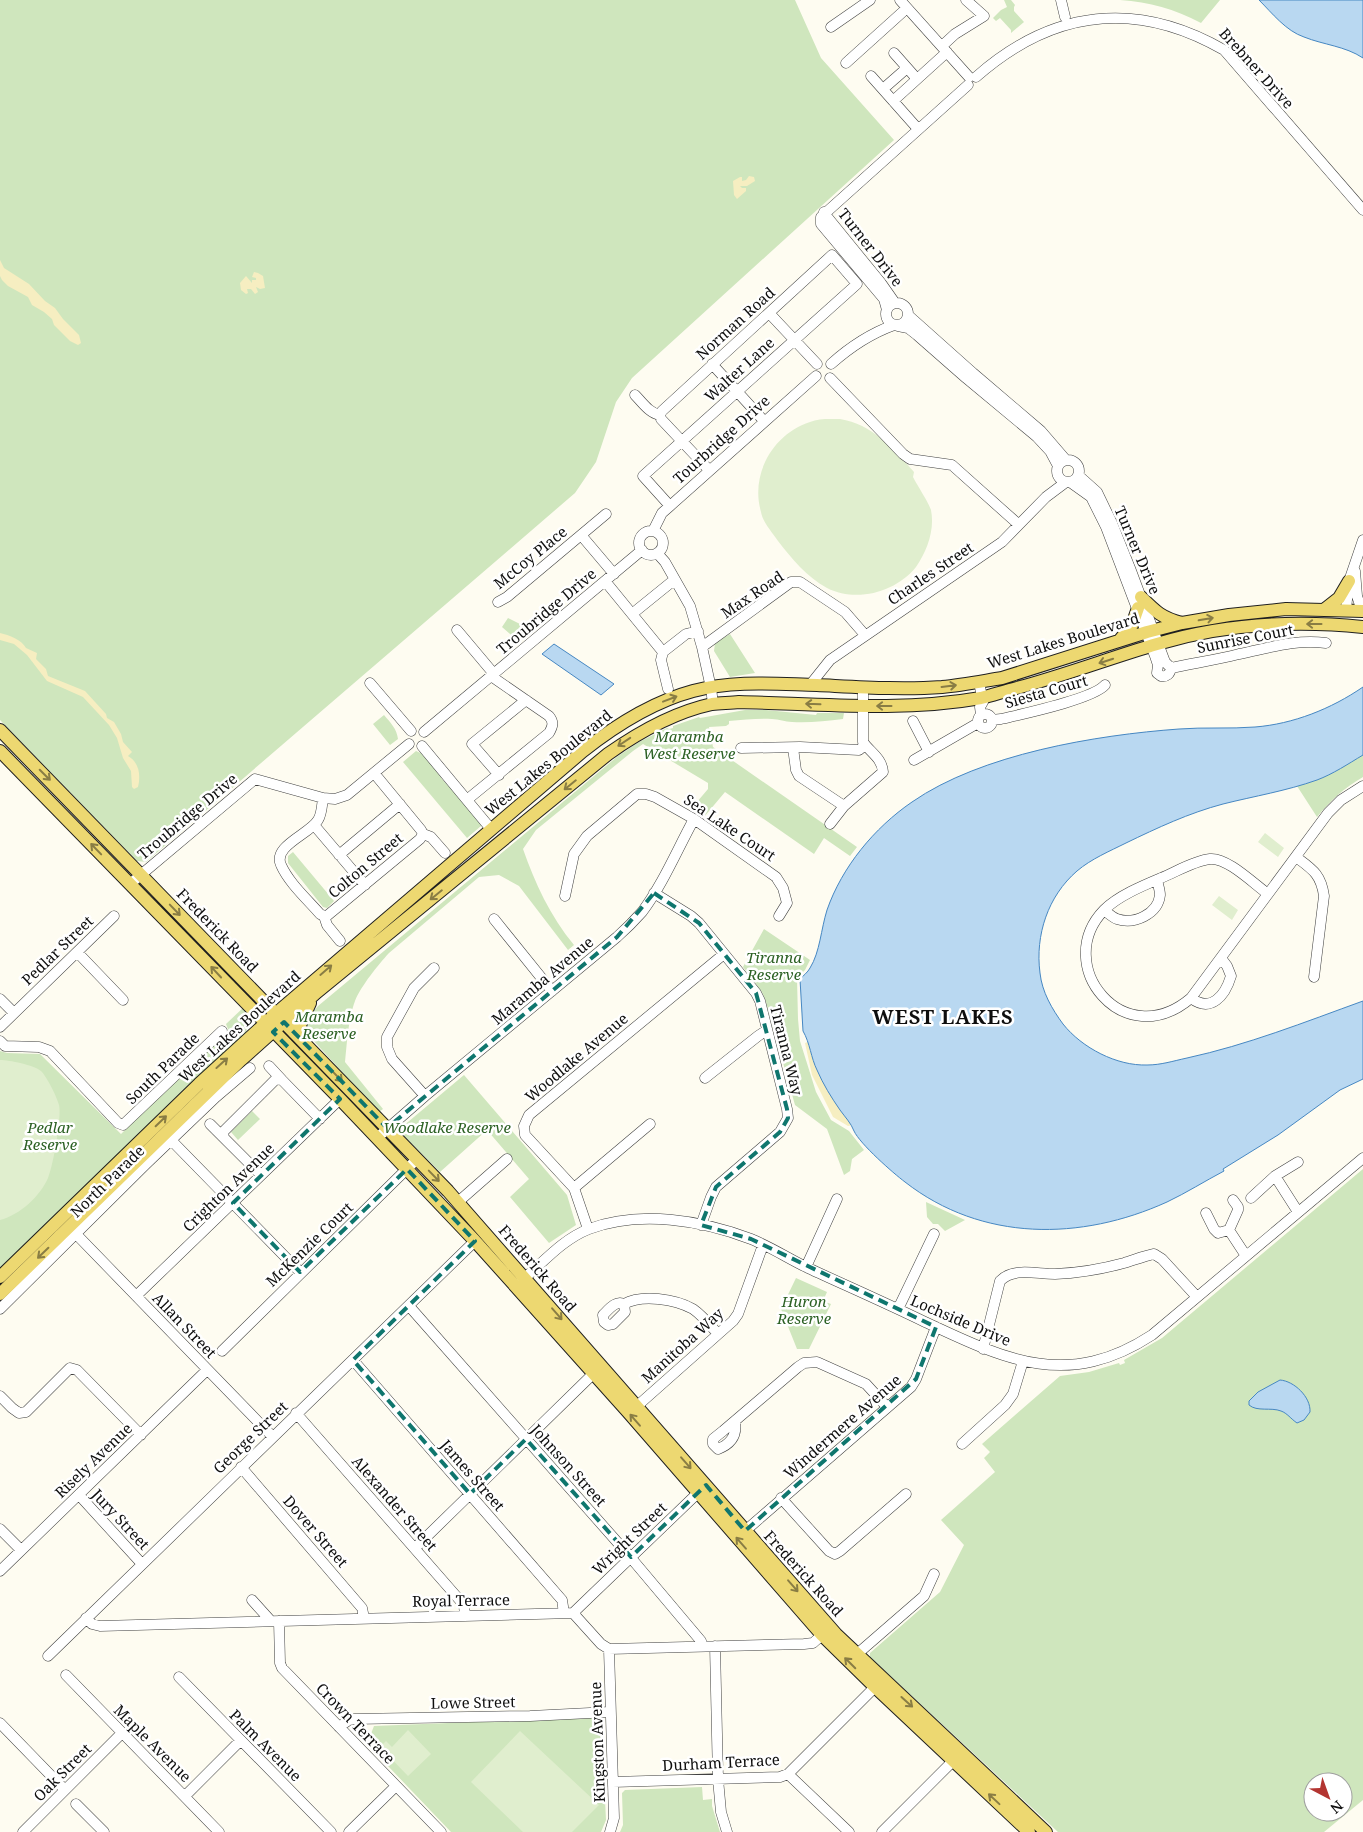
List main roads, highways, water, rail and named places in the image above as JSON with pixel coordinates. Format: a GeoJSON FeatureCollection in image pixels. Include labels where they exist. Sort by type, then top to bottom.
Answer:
{"type":"FeatureCollection","features":[{"type":"Feature","properties":{"kind":"main road"},"geometry":{"type":"LineString","coordinates":[[1325,609],[1339,598],[1348,581]]}},
{"type":"Feature","properties":{"kind":"main road"},"geometry":{"type":"LineString","coordinates":[[1119,641],[1134,621],[1140,603],[1167,619],[1182,623]]}},
{"type":"Feature","properties":{"kind":"main road","name":"West Lakes Boulevard"},"geometry":{"type":"LineString","coordinates":[[280,1018],[289,1002],[583,751],[623,722],[668,700],[693,691],[762,683],[863,687],[943,687],[1011,675],[1150,631],[1182,623],[1229,615],[1286,609],[1346,609],[1349,616],[1363,614]]}},
{"type":"Feature","properties":{"kind":"main road","name":"West Lakes Boulevard"},"geometry":{"type":"LineString","coordinates":[[0,1277],[199,1084],[246,1042],[269,1028],[317,992],[608,754],[633,736],[682,714],[713,704],[740,702],[906,706],[982,700],[1155,645],[1199,634],[1251,625],[1336,624],[1363,626]]}},
{"type":"Feature","properties":{"kind":"main road","name":"Frederick Road"},"geometry":{"type":"LineString","coordinates":[[0,730],[458,1202],[593,1374],[701,1489],[745,1531],[819,1616],[856,1655],[878,1683],[953,1761],[1037,1830]]}},
{"type":"Feature","properties":{"kind":"main road","name":"Frederick Road"},"geometry":{"type":"LineString","coordinates":[[0,751],[340,1099],[475,1241],[520,1282],[636,1407],[822,1635],[962,1752],[1037,1830]]}},
{"type":"Feature","properties":{"kind":"main road"},"geometry":{"type":"LineString","coordinates":[[253,990],[277,1000],[289,1002]]}},
{"type":"Feature","properties":{"kind":"main road"},"geometry":{"type":"LineString","coordinates":[[303,1041],[300,1025],[305,1012],[317,992]]}},
{"type":"Feature","properties":{"kind":"main road"},"geometry":{"type":"LineString","coordinates":[[246,1042],[254,1021],[250,1007]]}},
{"type":"Feature","properties":{"kind":"main road","name":"West Lakes Boulevard"},"geometry":{"type":"LineString","coordinates":[[0,1294],[246,1064],[269,1028]]}},
{"type":"Feature","properties":{"kind":"main road"},"geometry":{"type":"LineString","coordinates":[[261,1043],[277,1044],[290,1049]]}},
{"type":"Feature","properties":{"kind":"water"},"geometry":{"type":"Polygon","coordinates":[[[1259,0],[1363,0],[1363,58],[1342,48],[1312,40],[1291,31],[1259,0]]]}},
{"type":"Feature","properties":{"kind":"water"},"geometry":{"type":"Polygon","coordinates":[[[554,644],[614,684],[601,695],[542,654],[554,644]]]}},
{"type":"Feature","properties":{"kind":"water","name":"WEST LAKES"},"geometry":{"type":"Polygon","coordinates":[[[1363,687],[1363,755],[1335,772],[1317,780],[1223,804],[1186,816],[1138,837],[1088,863],[1067,881],[1051,904],[1042,931],[1039,959],[1041,980],[1045,994],[1063,1024],[1071,1033],[1101,1054],[1136,1065],[1162,1064],[1232,1047],[1363,1001],[1363,1079],[1340,1090],[1278,1135],[1223,1169],[1224,1171],[1167,1202],[1134,1215],[1101,1224],[1067,1229],[1033,1229],[999,1225],[966,1216],[935,1202],[905,1182],[857,1137],[850,1123],[830,1095],[815,1065],[803,1031],[800,979],[813,962],[827,910],[841,879],[872,836],[898,812],[940,785],[1005,759],[1076,742],[1112,736],[1179,729],[1255,727],[1283,723],[1325,709],[1363,687]]]}},
{"type":"Feature","properties":{"kind":"water"},"geometry":{"type":"Polygon","coordinates":[[[1280,1380],[1291,1383],[1301,1391],[1308,1401],[1310,1412],[1304,1420],[1297,1423],[1281,1411],[1256,1408],[1249,1405],[1249,1401],[1258,1392],[1280,1380]]]}},
{"type":"Feature","properties":{"kind":"district","name":"WEST LAKES"},"geometry":{"type":"Point","coordinates":[943,1016]}},
{"type":"Feature","properties":{"kind":"park label","name":"Maramba West Reserve"},"geometry":{"type":"Point","coordinates":[689,744]}},
{"type":"Feature","properties":{"kind":"park label","name":"Tiranna Reserve"},"geometry":{"type":"Point","coordinates":[774,966]}},
{"type":"Feature","properties":{"kind":"park label","name":"Maramba Reserve"},"geometry":{"type":"Point","coordinates":[329,1024]}},
{"type":"Feature","properties":{"kind":"park label","name":"Woodlake Reserve"},"geometry":{"type":"Point","coordinates":[447,1127]}},
{"type":"Feature","properties":{"kind":"park label","name":"Pedlar Reserve"},"geometry":{"type":"Point","coordinates":[50,1136]}},
{"type":"Feature","properties":{"kind":"park label","name":"Huron Reserve"},"geometry":{"type":"Point","coordinates":[804,1310]}}]}
